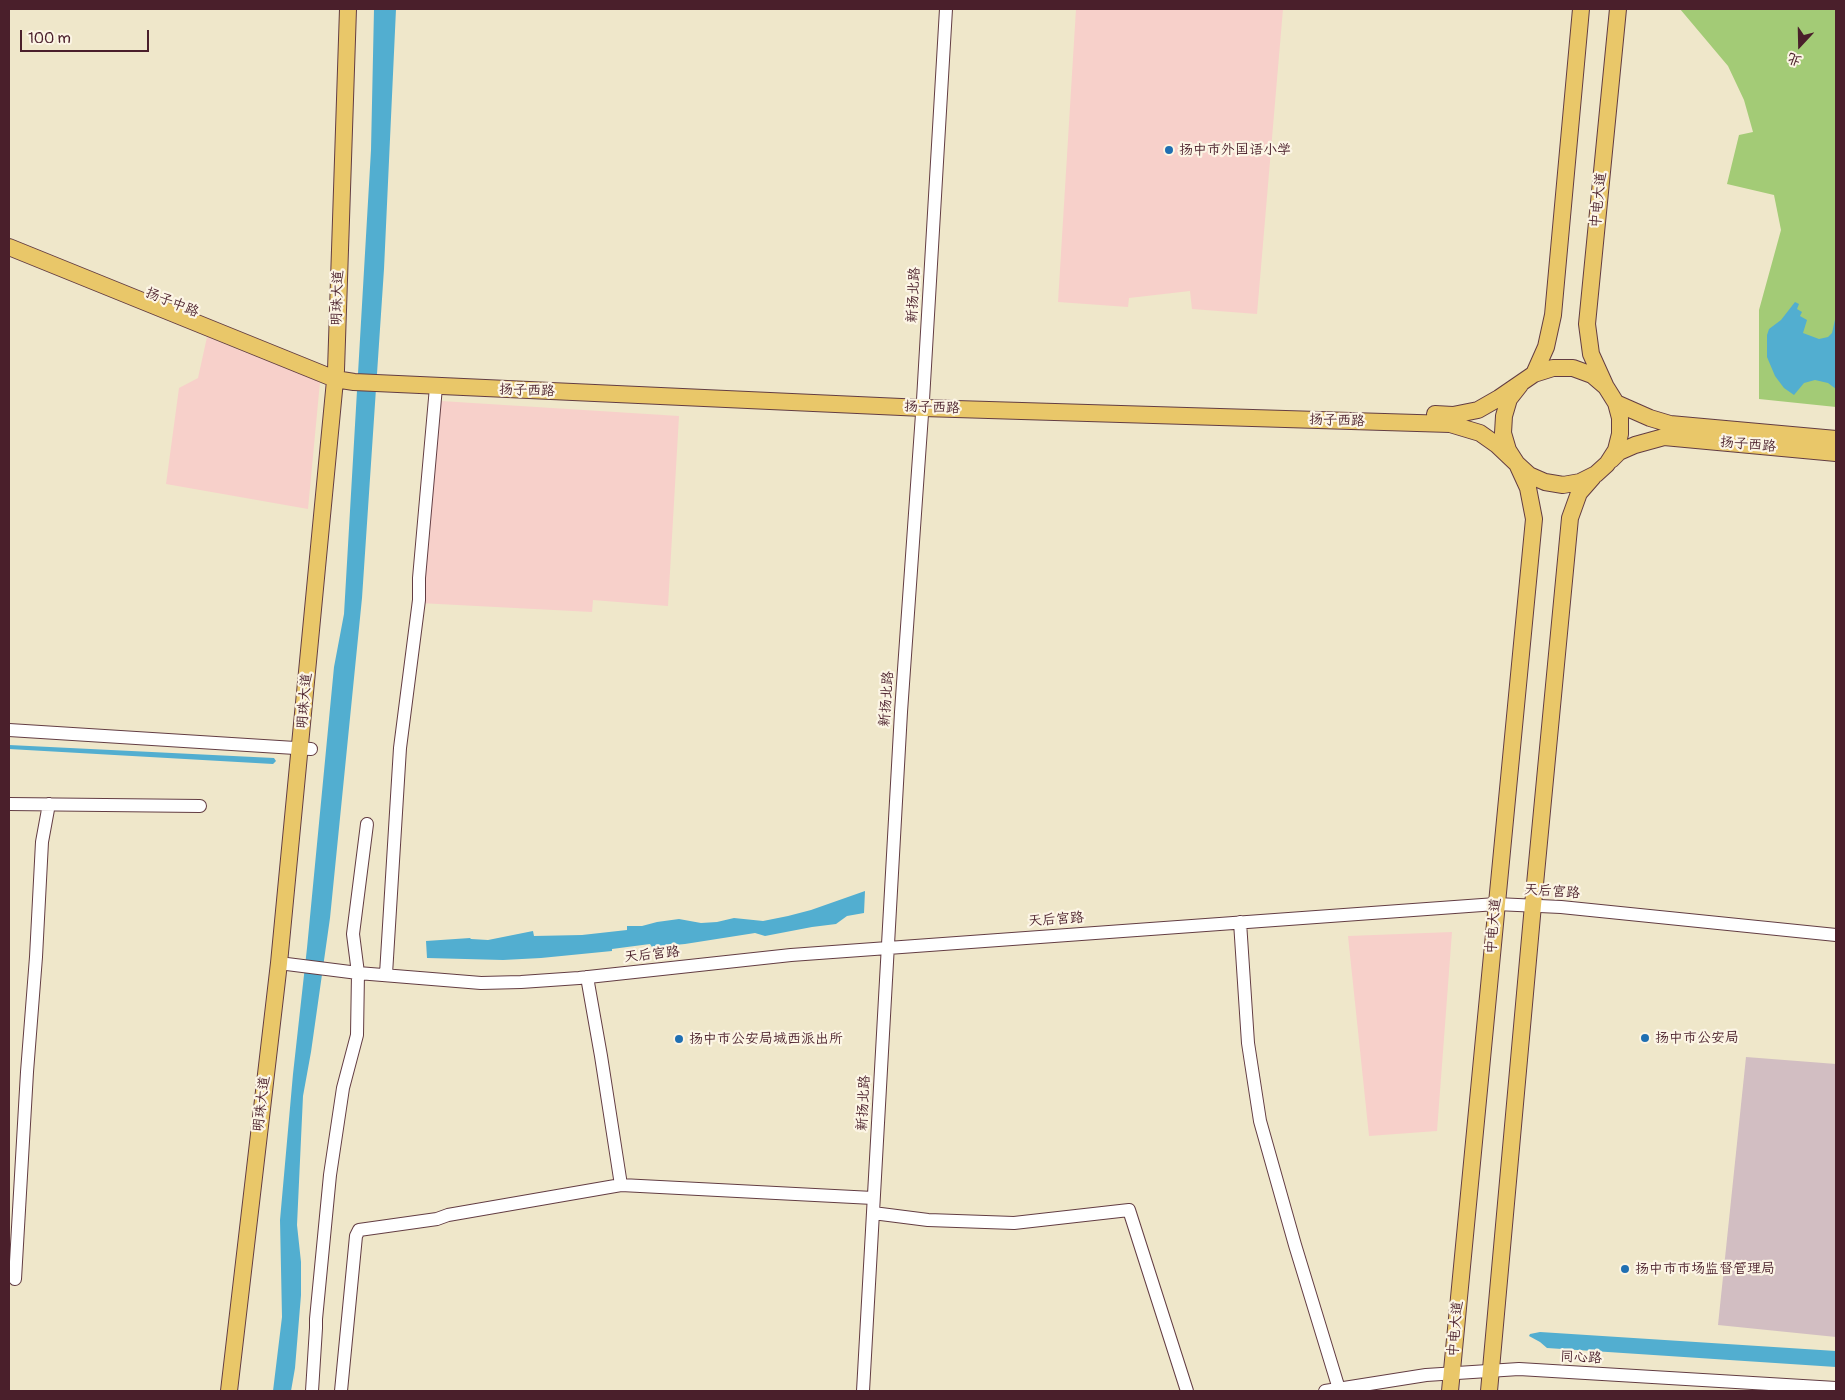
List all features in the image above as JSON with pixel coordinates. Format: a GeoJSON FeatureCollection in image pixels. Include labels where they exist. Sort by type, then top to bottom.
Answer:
{"type":"FeatureCollection","features":[{"type":"Feature","properties":{"kind":"main road","name":"明珠大道"},"geometry":{"type":"LineString","coordinates":[[345,376],[348,9]]}},
{"type":"Feature","properties":{"kind":"main road","name":"明珠大道"},"geometry":{"type":"LineString","coordinates":[[239,1391],[288,964],[305,749],[345,376],[358,9]]}},
{"type":"Feature","properties":{"kind":"main road"},"geometry":{"type":"LineString","coordinates":[[1534,374],[1546,347],[1553,315],[1581,9]]}},
{"type":"Feature","properties":{"kind":"main road","name":"中电大道"},"geometry":{"type":"LineString","coordinates":[[1606,387],[1591,354],[1587,324],[1618,9]]}},
{"type":"Feature","properties":{"kind":"main road","name":"扬子中路"},"geometry":{"type":"LineString","coordinates":[[9,237],[345,376]]}},
{"type":"Feature","properties":{"kind":"main road","name":"扬子中路"},"geometry":{"type":"LineString","coordinates":[[9,247],[345,376]]}},
{"type":"Feature","properties":{"kind":"main road"},"geometry":{"type":"LineString","coordinates":[[1490,1391],[1533,905],[1570,518],[1579,493],[1601,469],[1616,450],[1620,434],[1620,418],[1616,403],[1606,387],[1592,376],[1573,368],[1553,368],[1534,374],[1520,385],[1509,399],[1504,416],[1503,433],[1508,450],[1517,464],[1529,475],[1545,482],[1563,485],[1580,482],[1601,469]]}},
{"type":"Feature","properties":{"kind":"main road","name":"扬子西路"},"geometry":{"type":"LineString","coordinates":[[345,376],[436,387],[1450,424],[1480,433],[1497,445],[1517,464]]}},
{"type":"Feature","properties":{"kind":"main road","name":"扬子西路"},"geometry":{"type":"LineString","coordinates":[[384,380],[923,404],[1453,415],[1478,410],[1520,385]]}},
{"type":"Feature","properties":{"kind":"main road","name":"扬子西路"},"geometry":{"type":"LineString","coordinates":[[1616,403],[1650,418],[1670,424],[1836,439]]}},
{"type":"Feature","properties":{"kind":"main road","name":"扬子西路"},"geometry":{"type":"LineString","coordinates":[[1601,469],[1619,452],[1664,437],[1836,453]]}},
{"type":"Feature","properties":{"kind":"main road","name":"中电大道"},"geometry":{"type":"LineString","coordinates":[[1450,1391],[1534,519],[1528,488],[1517,464]]}},
{"type":"Feature","properties":{"kind":"main road","name":"明珠大道"},"geometry":{"type":"LineString","coordinates":[[229,1391],[288,964]]}},
{"type":"Feature","properties":{"kind":"street","name":"新扬北路"},"geometry":{"type":"LineString","coordinates":[[863,1391],[901,712],[923,404],[946,9]]}},
{"type":"Feature","properties":{"kind":"street"},"geometry":{"type":"LineString","coordinates":[[386,974],[400,748],[419,600],[419,578],[436,387]]}},
{"type":"Feature","properties":{"kind":"street"},"geometry":{"type":"LineString","coordinates":[[9,730],[305,749]]}},
{"type":"Feature","properties":{"kind":"street"},"geometry":{"type":"LineString","coordinates":[[9,804],[200,806]]}},
{"type":"Feature","properties":{"kind":"street"},"geometry":{"type":"LineString","coordinates":[[15,1279],[42,842],[49,804]]}},
{"type":"Feature","properties":{"kind":"street"},"geometry":{"type":"LineString","coordinates":[[312,1391],[316,1319],[330,1175],[342,1088],[357,1034],[358,973],[352,934],[367,824]]}},
{"type":"Feature","properties":{"kind":"street","name":"天后宫路"},"geometry":{"type":"LineString","coordinates":[[288,964],[358,973],[481,983],[521,982],[587,977],[791,955],[1496,904],[1533,905],[1836,935]]}},
{"type":"Feature","properties":{"kind":"street"},"geometry":{"type":"LineString","coordinates":[[1240,922],[1248,1043],[1260,1121],[1339,1389]]}},
{"type":"Feature","properties":{"kind":"street"},"geometry":{"type":"LineString","coordinates":[[587,977],[621,1185]]}},
{"type":"Feature","properties":{"kind":"street"},"geometry":{"type":"LineString","coordinates":[[341,1391],[356,1236],[359,1230],[437,1219],[448,1215],[621,1185],[873,1198]]}},
{"type":"Feature","properties":{"kind":"street"},"geometry":{"type":"LineString","coordinates":[[873,1213],[928,1220],[1014,1222],[1129,1210],[1187,1391]]}},
{"type":"Feature","properties":{"kind":"street","name":"同心路"},"geometry":{"type":"LineString","coordinates":[[1325,1391],[1452,1373],[1491,1370],[1528,1370],[1836,1388]]}},
{"type":"Feature","properties":{"kind":"shaded area","name":"扬中市外国语小学"},"geometry":{"type":"Polygon","coordinates":[[[1076,9],[1283,9],[1257,314],[1192,309],[1190,291],[1129,298],[1128,307],[1058,302],[1076,9]]]}},
{"type":"Feature","properties":{"kind":"shaded area"},"geometry":{"type":"Polygon","coordinates":[[[207,337],[320,382],[308,509],[166,484],[179,388],[198,378],[207,337]]]}},
{"type":"Feature","properties":{"kind":"shaded area"},"geometry":{"type":"Polygon","coordinates":[[[441,401],[679,416],[668,606],[593,600],[592,612],[419,603],[441,401]]]}},
{"type":"Feature","properties":{"kind":"shaded area"},"geometry":{"type":"Polygon","coordinates":[[[1452,932],[1437,1131],[1369,1136],[1348,936],[1452,932]]]}},
{"type":"Feature","properties":{"kind":"shaded area"},"geometry":{"type":"Polygon","coordinates":[[[1746,1057],[1836,1064],[1836,1337],[1718,1325],[1746,1057]]]}},
{"type":"Feature","properties":{"kind":"green space"},"geometry":{"type":"Polygon","coordinates":[[[1680,9],[1836,9],[1836,407],[1759,399],[1759,310],[1781,230],[1774,195],[1727,184],[1739,135],[1753,132],[1744,100],[1728,66],[1680,9]]]}},
{"type":"Feature","properties":{"kind":"water"},"geometry":{"type":"Polygon","coordinates":[[[374,9],[396,9],[384,269],[362,598],[330,918],[303,1096],[297,1225],[301,1262],[301,1295],[295,1368],[291,1391],[273,1391],[282,1317],[280,1220],[293,1074],[334,667],[344,614],[371,150],[374,9]]]}},
{"type":"Feature","properties":{"kind":"water"},"geometry":{"type":"Polygon","coordinates":[[[1795,302],[1799,304],[1797,309],[1802,312],[1800,316],[1807,320],[1803,333],[1819,339],[1828,337],[1832,333],[1836,315],[1836,389],[1828,383],[1815,380],[1804,383],[1794,395],[1784,388],[1775,376],[1767,357],[1767,335],[1769,329],[1781,320],[1795,302]]]}},
{"type":"Feature","properties":{"kind":"water"},"geometry":{"type":"Polygon","coordinates":[[[9,745],[274,758],[276,761],[273,764],[9,749],[9,745]]]}},
{"type":"Feature","properties":{"kind":"water"},"geometry":{"type":"Polygon","coordinates":[[[865,891],[864,913],[847,916],[836,924],[765,936],[755,933],[685,944],[652,947],[650,944],[612,949],[612,951],[541,958],[503,960],[427,958],[426,941],[470,938],[488,940],[533,931],[534,936],[582,935],[627,930],[627,926],[642,926],[679,919],[701,923],[734,918],[763,921],[811,910],[865,891]]]}},
{"type":"Feature","properties":{"kind":"water"},"geometry":{"type":"Polygon","coordinates":[[[1540,1332],[1836,1351],[1836,1367],[1547,1348],[1529,1336],[1530,1334],[1540,1332]]]}},
{"type":"Feature","properties":{"kind":"place","name":"扬中市外国语小学"},"geometry":{"type":"Point","coordinates":[1169,150]}},
{"type":"Feature","properties":{"kind":"place","name":"扬中市公安局"},"geometry":{"type":"Point","coordinates":[1645,1038]}},
{"type":"Feature","properties":{"kind":"place","name":"扬中市公安局城西派出所"},"geometry":{"type":"Point","coordinates":[679,1039]}},
{"type":"Feature","properties":{"kind":"place","name":"扬中市市场监督管理局"},"geometry":{"type":"Point","coordinates":[1625,1269]}}]}
